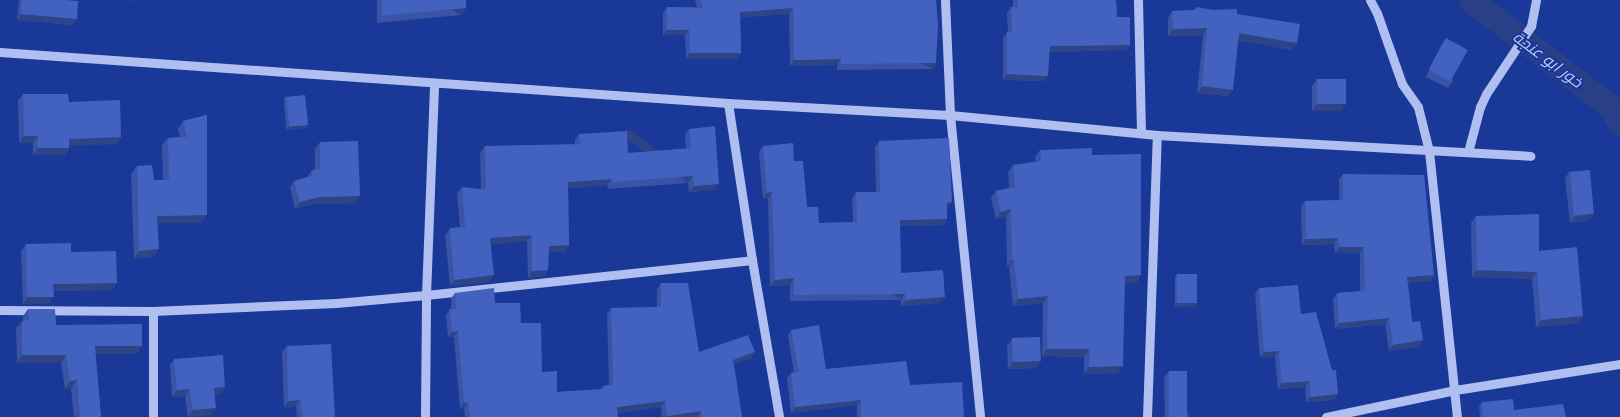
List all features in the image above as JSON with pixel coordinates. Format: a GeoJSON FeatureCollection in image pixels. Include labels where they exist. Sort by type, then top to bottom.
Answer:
{"type":"FeatureCollection","features":[{"type":"Feature","properties":{"kind":"street"},"geometry":{"type":"LineString","coordinates":[[945,0],[950,115],[980,417]]}},
{"type":"Feature","properties":{"kind":"street"},"geometry":{"type":"LineString","coordinates":[[1138,0],[1141,133]]}},
{"type":"Feature","properties":{"kind":"street"},"geometry":{"type":"LineString","coordinates":[[1370,0],[1378,13],[1402,84],[1418,107],[1429,151],[1458,417]]}},
{"type":"Feature","properties":{"kind":"street"},"geometry":{"type":"LineString","coordinates":[[1468,152],[1480,107],[1486,94],[1531,26],[1536,0]]}},
{"type":"Feature","properties":{"kind":"street"},"geometry":{"type":"LineString","coordinates":[[0,52],[728,104],[950,115],[1158,135],[1530,156]]}},
{"type":"Feature","properties":{"kind":"street"},"geometry":{"type":"LineString","coordinates":[[425,417],[426,295],[434,83]]}},
{"type":"Feature","properties":{"kind":"street"},"geometry":{"type":"LineString","coordinates":[[728,104],[779,417]]}},
{"type":"Feature","properties":{"kind":"street"},"geometry":{"type":"LineString","coordinates":[[1148,417],[1158,135]]}},
{"type":"Feature","properties":{"kind":"street"},"geometry":{"type":"LineString","coordinates":[[0,310],[153,311],[336,303],[752,260]]}},
{"type":"Feature","properties":{"kind":"street"},"geometry":{"type":"LineString","coordinates":[[153,311],[153,417]]}},
{"type":"Feature","properties":{"kind":"street"},"geometry":{"type":"LineString","coordinates":[[1326,417],[1455,390],[1620,364]]}},
{"type":"Feature","properties":{"kind":"building"},"geometry":{"type":"Polygon","coordinates":[[[22,0],[78,1],[77,19],[21,14],[22,0]]]}},
{"type":"Feature","properties":{"kind":"building"},"geometry":{"type":"Polygon","coordinates":[[[382,0],[466,0],[466,8],[382,16],[382,0]]]}},
{"type":"Feature","properties":{"kind":"building"},"geometry":{"type":"Polygon","coordinates":[[[701,0],[936,0],[938,25],[936,63],[841,64],[841,59],[794,60],[793,8],[740,12],[741,53],[690,53],[689,30],[667,30],[667,7],[703,8],[701,0]]]}},
{"type":"Feature","properties":{"kind":"building"},"geometry":{"type":"Polygon","coordinates":[[[1017,0],[1116,0],[1117,17],[1130,17],[1130,45],[1050,46],[1048,76],[1007,74],[1007,32],[1012,32],[1011,7],[1018,7],[1017,0]]]}},
{"type":"Feature","properties":{"kind":"building"},"geometry":{"type":"Polygon","coordinates":[[[1196,7],[1211,10],[1237,9],[1237,14],[1300,24],[1297,43],[1239,33],[1233,90],[1202,86],[1207,28],[1173,29],[1172,11],[1196,10],[1196,7]]]}},
{"type":"Feature","properties":{"kind":"building"},"geometry":{"type":"Polygon","coordinates":[[[1446,38],[1468,50],[1450,82],[1429,69],[1446,38]]]}},
{"type":"Feature","properties":{"kind":"building"},"geometry":{"type":"Polygon","coordinates":[[[1317,79],[1346,79],[1346,104],[1317,104],[1317,79]]]}},
{"type":"Feature","properties":{"kind":"building"},"geometry":{"type":"Polygon","coordinates":[[[23,94],[68,94],[69,102],[120,100],[121,137],[69,139],[69,148],[38,148],[38,136],[24,136],[23,94]]]}},
{"type":"Feature","properties":{"kind":"building"},"geometry":{"type":"Polygon","coordinates":[[[305,95],[308,125],[289,127],[286,97],[305,95]]]}},
{"type":"Feature","properties":{"kind":"building"},"geometry":{"type":"Polygon","coordinates":[[[207,115],[207,215],[157,216],[159,249],[139,251],[137,166],[152,165],[154,180],[169,180],[168,138],[187,137],[183,121],[207,115]]]}},
{"type":"Feature","properties":{"kind":"building"},"geometry":{"type":"Polygon","coordinates":[[[715,126],[719,184],[694,186],[693,176],[612,182],[612,179],[568,182],[569,245],[549,246],[548,270],[532,271],[532,235],[490,238],[494,275],[454,280],[450,228],[465,227],[462,187],[486,190],[485,146],[580,144],[579,134],[627,131],[628,153],[691,148],[689,129],[715,126]]]}},
{"type":"Feature","properties":{"kind":"building"},"geometry":{"type":"Polygon","coordinates":[[[949,138],[952,202],[947,203],[947,219],[900,220],[901,273],[943,270],[945,297],[906,300],[905,294],[794,295],[794,278],[775,280],[772,192],[767,193],[763,146],[793,143],[794,161],[803,161],[807,207],[818,207],[819,223],[857,222],[856,192],[880,192],[879,141],[949,138]]]}},
{"type":"Feature","properties":{"kind":"building"},"geometry":{"type":"Polygon","coordinates":[[[358,141],[360,196],[319,197],[300,202],[294,181],[312,176],[312,170],[320,169],[320,142],[358,141]]]}},
{"type":"Feature","properties":{"kind":"building"},"geometry":{"type":"Polygon","coordinates":[[[1092,148],[1092,155],[1141,154],[1141,275],[1125,276],[1123,366],[1089,367],[1090,349],[1047,349],[1048,296],[1018,299],[1014,260],[1012,260],[1011,209],[1001,212],[996,191],[1015,187],[1013,165],[1041,161],[1040,150],[1092,148]]]}},
{"type":"Feature","properties":{"kind":"building"},"geometry":{"type":"Polygon","coordinates":[[[1590,170],[1594,214],[1574,216],[1570,172],[1590,170]]]}},
{"type":"Feature","properties":{"kind":"building"},"geometry":{"type":"Polygon","coordinates":[[[1343,174],[1424,175],[1434,275],[1407,277],[1412,322],[1420,321],[1423,340],[1393,345],[1389,318],[1339,323],[1337,293],[1365,291],[1364,247],[1339,247],[1338,238],[1306,239],[1305,201],[1343,200],[1343,174]]]}},
{"type":"Feature","properties":{"kind":"building"},"geometry":{"type":"Polygon","coordinates":[[[1539,214],[1539,251],[1577,247],[1583,316],[1541,320],[1537,272],[1477,270],[1476,216],[1539,214]]]}},
{"type":"Feature","properties":{"kind":"building"},"geometry":{"type":"Polygon","coordinates":[[[71,243],[71,252],[116,251],[117,283],[53,284],[54,297],[27,297],[26,244],[71,243]]]}},
{"type":"Feature","properties":{"kind":"building"},"geometry":{"type":"Polygon","coordinates":[[[1177,274],[1197,274],[1197,303],[1177,303],[1177,274]]]}},
{"type":"Feature","properties":{"kind":"building"},"geometry":{"type":"Polygon","coordinates":[[[661,283],[688,283],[699,352],[748,335],[755,352],[733,360],[742,417],[702,417],[701,411],[667,416],[665,401],[617,407],[618,417],[470,417],[468,402],[464,403],[458,331],[452,332],[450,309],[456,309],[455,293],[494,288],[495,303],[520,303],[521,323],[541,323],[542,372],[557,371],[557,392],[604,389],[603,386],[613,384],[611,308],[661,307],[661,283]]]}},
{"type":"Feature","properties":{"kind":"building"},"geometry":{"type":"Polygon","coordinates":[[[1298,285],[1301,314],[1316,312],[1332,370],[1336,370],[1338,394],[1310,397],[1310,381],[1282,383],[1279,351],[1264,352],[1259,288],[1298,285]]]}},
{"type":"Feature","properties":{"kind":"building"},"geometry":{"type":"Polygon","coordinates":[[[28,309],[55,309],[56,325],[142,324],[142,346],[95,346],[101,417],[80,417],[77,380],[70,381],[66,355],[22,355],[22,321],[29,320],[28,309]]]}},
{"type":"Feature","properties":{"kind":"building"},"geometry":{"type":"Polygon","coordinates":[[[819,325],[826,369],[906,361],[910,385],[962,382],[964,417],[861,417],[861,400],[795,407],[791,373],[799,372],[791,330],[819,325]]]}},
{"type":"Feature","properties":{"kind":"building"},"geometry":{"type":"Polygon","coordinates":[[[1040,337],[1041,361],[1013,362],[1012,338],[1040,337]]]}},
{"type":"Feature","properties":{"kind":"building"},"geometry":{"type":"Polygon","coordinates":[[[331,344],[335,417],[303,417],[300,400],[288,401],[287,346],[331,344]]]}},
{"type":"Feature","properties":{"kind":"building"},"geometry":{"type":"Polygon","coordinates":[[[223,355],[225,387],[214,388],[216,408],[193,410],[189,389],[177,390],[174,359],[223,355]]]}},
{"type":"Feature","properties":{"kind":"building"},"geometry":{"type":"Polygon","coordinates":[[[1169,371],[1187,371],[1187,417],[1169,417],[1169,371]]]}},
{"type":"Feature","properties":{"kind":"building"},"geometry":{"type":"Polygon","coordinates":[[[1513,399],[1514,410],[1563,404],[1566,417],[1483,417],[1482,402],[1513,399]]]}},
{"type":"Feature","properties":{"kind":"waterway","name":"خور ابو عنجة"},"geometry":{"type":"LineString","coordinates":[[1471,0],[1611,107],[1620,123]]}}]}
